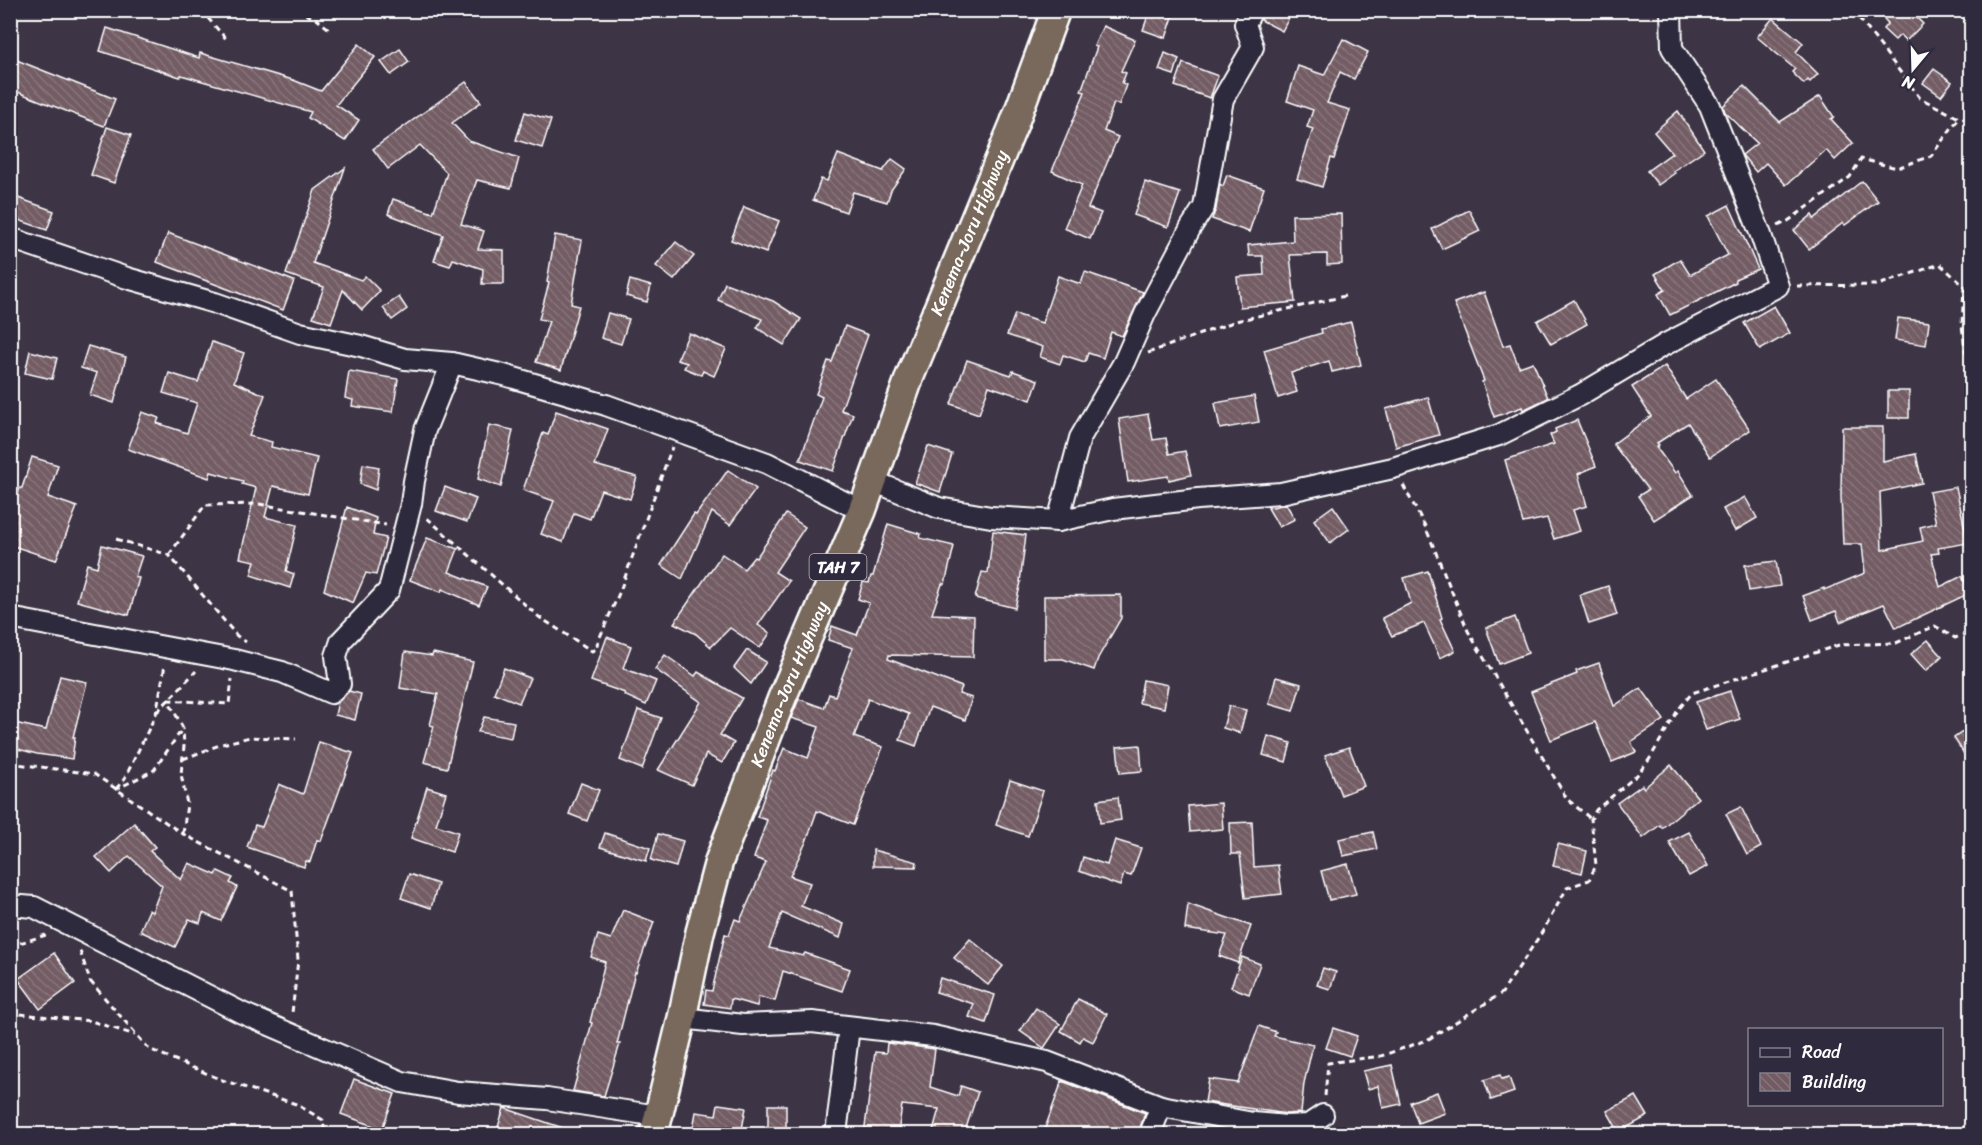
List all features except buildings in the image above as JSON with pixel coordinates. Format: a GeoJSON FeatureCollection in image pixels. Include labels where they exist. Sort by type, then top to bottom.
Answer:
{"type":"FeatureCollection","features":[{"type":"Feature","properties":{"kind":"highway","name":"Kenema-Joru Highway"},"geometry":{"type":"LineString","coordinates":[[656,1125],[700,932],[719,861],[782,698],[862,511],[910,376],[1014,124],[1056,10]]}},
{"type":"Feature","properties":{"kind":"street"},"geometry":{"type":"LineString","coordinates":[[1058,521],[1080,438],[1124,362],[1145,314],[1204,207],[1222,99],[1253,46],[1245,24],[1252,10]]}},
{"type":"Feature","properties":{"kind":"street"},"geometry":{"type":"LineString","coordinates":[[873,481],[939,508],[991,517],[1058,521],[1113,509],[1198,498],[1281,493],[1393,468],[1498,435],[1580,395],[1664,345],[1778,286],[1761,235],[1710,106],[1672,48],[1671,10]]}},
{"type":"Feature","properties":{"kind":"street"},"geometry":{"type":"LineString","coordinates":[[10,238],[127,278],[216,303],[300,333],[361,346],[405,359],[452,363],[504,375],[606,405],[767,464],[862,511]]}},
{"type":"Feature","properties":{"kind":"street"},"geometry":{"type":"LineString","coordinates":[[10,618],[234,660],[282,672],[331,693],[340,684],[336,656],[341,641],[389,590],[411,504],[425,430],[452,363]]}},
{"type":"Feature","properties":{"kind":"street"},"geometry":{"type":"LineString","coordinates":[[10,905],[34,908],[242,1012],[402,1082],[458,1092],[547,1099],[656,1125]]}},
{"type":"Feature","properties":{"kind":"street"},"geometry":{"type":"LineString","coordinates":[[682,1018],[744,1024],[812,1022],[933,1036],[1047,1062],[1161,1106],[1253,1123],[1286,1126],[1308,1125],[1323,1115]]}},
{"type":"Feature","properties":{"kind":"street"},"geometry":{"type":"LineString","coordinates":[[836,1134],[849,1027]]}},
{"type":"Feature","properties":{"kind":"street"},"geometry":{"type":"LineString","coordinates":[[1150,1134],[1161,1106]]}},
{"type":"Feature","properties":{"kind":"path"},"geometry":{"type":"LineString","coordinates":[[201,10],[227,40]]}},
{"type":"Feature","properties":{"kind":"path"},"geometry":{"type":"LineString","coordinates":[[296,10],[318,20],[330,29]]}},
{"type":"Feature","properties":{"kind":"path"},"geometry":{"type":"LineString","coordinates":[[1852,10],[1920,98],[1959,118],[1971,119]]}},
{"type":"Feature","properties":{"kind":"path"},"geometry":{"type":"LineString","coordinates":[[1761,235],[1788,221],[1850,177],[1861,159],[1897,168],[1931,156],[1959,118]]}},
{"type":"Feature","properties":{"kind":"path"},"geometry":{"type":"LineString","coordinates":[[1778,286],[1878,285],[1940,264],[1964,286],[1962,326],[1971,398]]}},
{"type":"Feature","properties":{"kind":"path"},"geometry":{"type":"LineString","coordinates":[[1124,362],[1236,321],[1345,296]]}},
{"type":"Feature","properties":{"kind":"path"},"geometry":{"type":"LineString","coordinates":[[411,504],[539,617],[592,651],[598,648],[597,644],[620,591],[677,431]]}},
{"type":"Feature","properties":{"kind":"path"},"geometry":{"type":"LineString","coordinates":[[1393,468],[1425,526],[1468,631],[1567,799],[1591,819]]}},
{"type":"Feature","properties":{"kind":"path"},"geometry":{"type":"LineString","coordinates":[[169,555],[205,505],[259,504],[405,529]]}},
{"type":"Feature","properties":{"kind":"path"},"geometry":{"type":"LineString","coordinates":[[116,539],[169,555],[237,636],[246,642]]}},
{"type":"Feature","properties":{"kind":"path"},"geometry":{"type":"LineString","coordinates":[[1323,1115],[1328,1063],[1382,1056],[1427,1040],[1502,993],[1544,929],[1567,888],[1589,880],[1596,866],[1591,819],[1596,810],[1637,775],[1649,760],[1678,710],[1692,693],[1839,645],[1896,643],[1935,626],[1955,638],[1971,632]]}},
{"type":"Feature","properties":{"kind":"path"},"geometry":{"type":"LineString","coordinates":[[156,714],[168,649]]}},
{"type":"Feature","properties":{"kind":"path"},"geometry":{"type":"LineString","coordinates":[[115,790],[125,778],[156,714],[210,656]]}},
{"type":"Feature","properties":{"kind":"path"},"geometry":{"type":"LineString","coordinates":[[168,700],[230,704],[234,660]]}},
{"type":"Feature","properties":{"kind":"path"},"geometry":{"type":"LineString","coordinates":[[168,700],[183,728],[181,774],[188,804],[183,834]]}},
{"type":"Feature","properties":{"kind":"path"},"geometry":{"type":"LineString","coordinates":[[115,790],[154,770],[183,728]]}},
{"type":"Feature","properties":{"kind":"path"},"geometry":{"type":"LineString","coordinates":[[183,759],[222,744],[250,737],[296,739]]}},
{"type":"Feature","properties":{"kind":"path"},"geometry":{"type":"LineString","coordinates":[[10,763],[94,774],[183,834],[292,891],[298,960],[289,1033]]}},
{"type":"Feature","properties":{"kind":"path"},"geometry":{"type":"LineString","coordinates":[[10,946],[71,927],[90,981],[149,1049],[222,1080],[296,1104],[323,1120],[325,1134]]}},
{"type":"Feature","properties":{"kind":"path"},"geometry":{"type":"LineString","coordinates":[[10,1013],[91,1021],[137,1035]]}}]}
